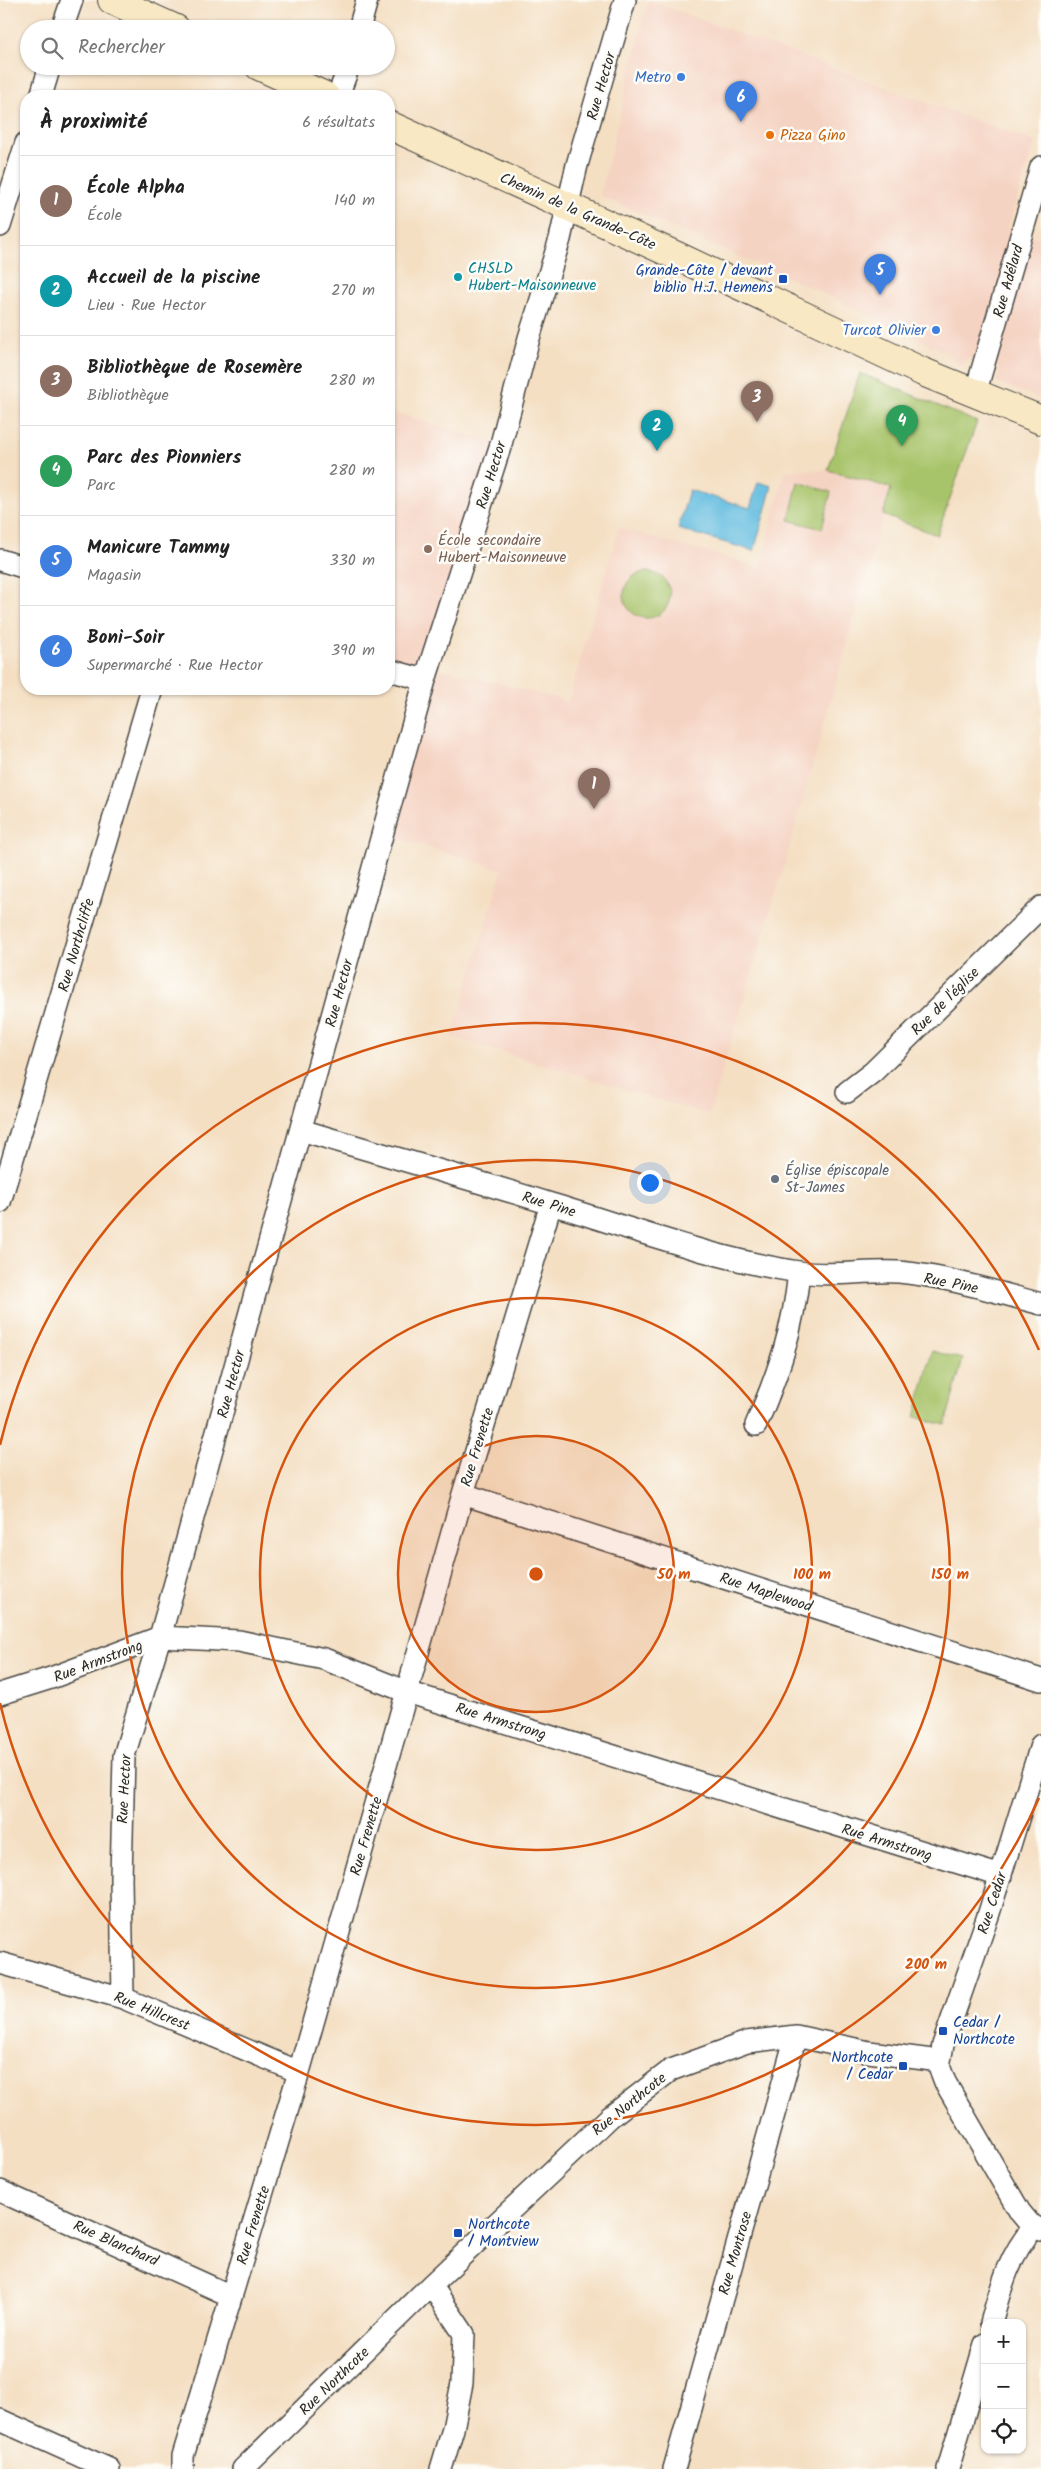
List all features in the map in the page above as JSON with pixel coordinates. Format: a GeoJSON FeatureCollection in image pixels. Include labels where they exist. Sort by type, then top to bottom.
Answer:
{"type":"FeatureCollection","features":[{"type":"Feature","properties":{"kind":"main road"},"geometry":{"type":"LineString","coordinates":[[112,0],[156,20]]}},
{"type":"Feature","properties":{"kind":"main road"},"geometry":{"type":"LineString","coordinates":[[279,75],[312,90]]}},
{"type":"Feature","properties":{"kind":"main road","name":"Chemin de la Grande-Côte"},"geometry":{"type":"LineString","coordinates":[[395,128],[975,394],[1041,420]]}},
{"type":"Feature","properties":{"kind":"street"},"geometry":{"type":"LineString","coordinates":[[65,20],[72,0]]}},
{"type":"Feature","properties":{"kind":"street"},"geometry":{"type":"LineString","coordinates":[[361,20],[367,0]]}},
{"type":"Feature","properties":{"kind":"street","name":"Rue Hector"},"geometry":{"type":"LineString","coordinates":[[123,1998],[121,1879],[124,1756],[160,1637],[425,680],[501,444],[560,239],[567,206],[625,0]]}},
{"type":"Feature","properties":{"kind":"street"},"geometry":{"type":"LineString","coordinates":[[43,90],[47,75]]}},
{"type":"Feature","properties":{"kind":"street"},"geometry":{"type":"LineString","coordinates":[[340,90],[346,75]]}},
{"type":"Feature","properties":{"kind":"street"},"geometry":{"type":"LineString","coordinates":[[0,226],[20,162]]}},
{"type":"Feature","properties":{"kind":"street","name":"Rue Adélard"},"geometry":{"type":"LineString","coordinates":[[975,394],[1041,167]]}},
{"type":"Feature","properties":{"kind":"street"},"geometry":{"type":"LineString","coordinates":[[0,560],[20,566]]}},
{"type":"Feature","properties":{"kind":"street"},"geometry":{"type":"LineString","coordinates":[[395,672],[425,680]]}},
{"type":"Feature","properties":{"kind":"street","name":"Rue Northcliffe"},"geometry":{"type":"LineString","coordinates":[[0,1202],[150,695]]}},
{"type":"Feature","properties":{"kind":"street","name":"Rue de l'église"},"geometry":{"type":"LineString","coordinates":[[847,1092],[873,1072],[1041,907]]}},
{"type":"Feature","properties":{"kind":"street","name":"Rue Pine"},"geometry":{"type":"LineString","coordinates":[[301,1130],[551,1204],[650,1236],[799,1272],[836,1275],[898,1272],[978,1288],[1041,1304]]}},
{"type":"Feature","properties":{"kind":"street","name":"Rue Frenette"},"geometry":{"type":"LineString","coordinates":[[182,2469],[183,2456],[299,2072],[463,1494],[551,1204]]}},
{"type":"Feature","properties":{"kind":"street"},"geometry":{"type":"LineString","coordinates":[[756,1425],[786,1349],[795,1311],[799,1272]]}},
{"type":"Feature","properties":{"kind":"street","name":"Rue Maplewood"},"geometry":{"type":"LineString","coordinates":[[463,1494],[1041,1680]]}},
{"type":"Feature","properties":{"kind":"street","name":"Rue Armstrong"},"geometry":{"type":"LineString","coordinates":[[0,1694],[51,1678],[160,1637],[238,1641],[324,1659],[407,1692],[1001,1876]]}},
{"type":"Feature","properties":{"kind":"street","name":"Rue Cedar"},"geometry":{"type":"LineString","coordinates":[[940,2061],[1001,1876],[1041,1745]]}},
{"type":"Feature","properties":{"kind":"street","name":"Rue Hillcrest"},"geometry":{"type":"LineString","coordinates":[[0,1963],[123,1998],[299,2072]]}},
{"type":"Feature","properties":{"kind":"street","name":"Rue Northcote"},"geometry":{"type":"LineString","coordinates":[[242,2469],[431,2285],[610,2117],[671,2070],[747,2042],[796,2036],[869,2052],[940,2061]]}},
{"type":"Feature","properties":{"kind":"street","name":"Rue Montrose"},"geometry":{"type":"LineString","coordinates":[[674,2469],[796,2036]]}},
{"type":"Feature","properties":{"kind":"street"},"geometry":{"type":"LineString","coordinates":[[940,2061],[940,2070],[945,2082],[1020,2212],[1037,2228],[1018,2246],[1009,2264],[992,2319]]}},
{"type":"Feature","properties":{"kind":"street","name":"Rue Blanchard"},"geometry":{"type":"LineString","coordinates":[[0,2191],[231,2296]]}},
{"type":"Feature","properties":{"kind":"street"},"geometry":{"type":"LineString","coordinates":[[431,2285],[464,2334],[462,2383],[453,2429],[441,2469]]}},
{"type":"Feature","properties":{"kind":"street"},"geometry":{"type":"LineString","coordinates":[[948,2469],[981,2358]]}},
{"type":"Feature","properties":{"kind":"street"},"geometry":{"type":"LineString","coordinates":[[0,2420],[109,2469]]}},
{"type":"Feature","properties":{"kind":"shaded area"},"geometry":{"type":"Polygon","coordinates":[[[648,0],[1035,142],[1008,228],[1041,239],[1041,399],[996,382],[1000,369],[968,358],[961,366],[949,354],[810,287],[600,196],[648,0]]]}},
{"type":"Feature","properties":{"kind":"shaded area"},"geometry":{"type":"Polygon","coordinates":[[[395,413],[501,444],[430,666],[568,701],[619,528],[760,567],[785,471],[828,470],[891,489],[783,870],[709,1115],[452,1037],[502,870],[380,833],[425,680],[395,671],[395,413]]]}},
{"type":"Feature","properties":{"kind":"green space"},"geometry":{"type":"Polygon","coordinates":[[[860,373],[977,422],[937,535],[883,515],[891,488],[828,470],[860,373]]]}},
{"type":"Feature","properties":{"kind":"green space"},"geometry":{"type":"Polygon","coordinates":[[[798,482],[831,492],[822,529],[789,520],[798,482]]]}},
{"type":"Feature","properties":{"kind":"green space"},"geometry":{"type":"Polygon","coordinates":[[[647,572],[660,576],[666,582],[670,595],[666,608],[660,614],[647,618],[634,614],[628,608],[624,595],[628,582],[634,576],[647,572]]]}},
{"type":"Feature","properties":{"kind":"green space"},"geometry":{"type":"Polygon","coordinates":[[[932,1351],[963,1359],[945,1425],[915,1417],[932,1351]]]}},
{"type":"Feature","properties":{"kind":"water"},"geometry":{"type":"Polygon","coordinates":[[[758,482],[772,486],[754,551],[678,529],[689,490],[750,508],[758,482]]]}},
{"type":"Feature","properties":{"kind":"place","name":"Metro"},"geometry":{"type":"Point","coordinates":[681,77]}},
{"type":"Feature","properties":{"kind":"place","name":"Boni-Soir"},"geometry":{"type":"Point","coordinates":[741,122]}},
{"type":"Feature","properties":{"kind":"place","name":"Pizza Gino"},"geometry":{"type":"Point","coordinates":[770,135]}},
{"type":"Feature","properties":{"kind":"place","name":"CHSLD Hubert-Maisonneuve"},"geometry":{"type":"Point","coordinates":[458,277]}},
{"type":"Feature","properties":{"kind":"place","name":"Grande-Côte / devant biblio H.J. Hemens"},"geometry":{"type":"Point","coordinates":[783,279]}},
{"type":"Feature","properties":{"kind":"place","name":"Manicure Tammy"},"geometry":{"type":"Point","coordinates":[880,295]}},
{"type":"Feature","properties":{"kind":"place","name":"Turcot Olivier"},"geometry":{"type":"Point","coordinates":[936,330]}},
{"type":"Feature","properties":{"kind":"place","name":"Bibliothèque de Rosemère"},"geometry":{"type":"Point","coordinates":[757,422]}},
{"type":"Feature","properties":{"kind":"place","name":"Parc des Pionniers"},"geometry":{"type":"Point","coordinates":[902,446]}},
{"type":"Feature","properties":{"kind":"place","name":"Accueil de la piscine"},"geometry":{"type":"Point","coordinates":[657,451]}},
{"type":"Feature","properties":{"kind":"place","name":"École secondaire Hubert-Maisonneuve"},"geometry":{"type":"Point","coordinates":[428,549]}},
{"type":"Feature","properties":{"kind":"place","name":"École Alpha"},"geometry":{"type":"Point","coordinates":[594,809]}},
{"type":"Feature","properties":{"kind":"place","name":"Église épiscopale St-James"},"geometry":{"type":"Point","coordinates":[775,1179]}},
{"type":"Feature","properties":{"kind":"place","name":"Cedar / Northcote"},"geometry":{"type":"Point","coordinates":[943,2031]}},
{"type":"Feature","properties":{"kind":"place","name":"Northcote / Cedar"},"geometry":{"type":"Point","coordinates":[903,2066]}},
{"type":"Feature","properties":{"kind":"place","name":"Northcote / Montview"},"geometry":{"type":"Point","coordinates":[458,2233]}}]}
